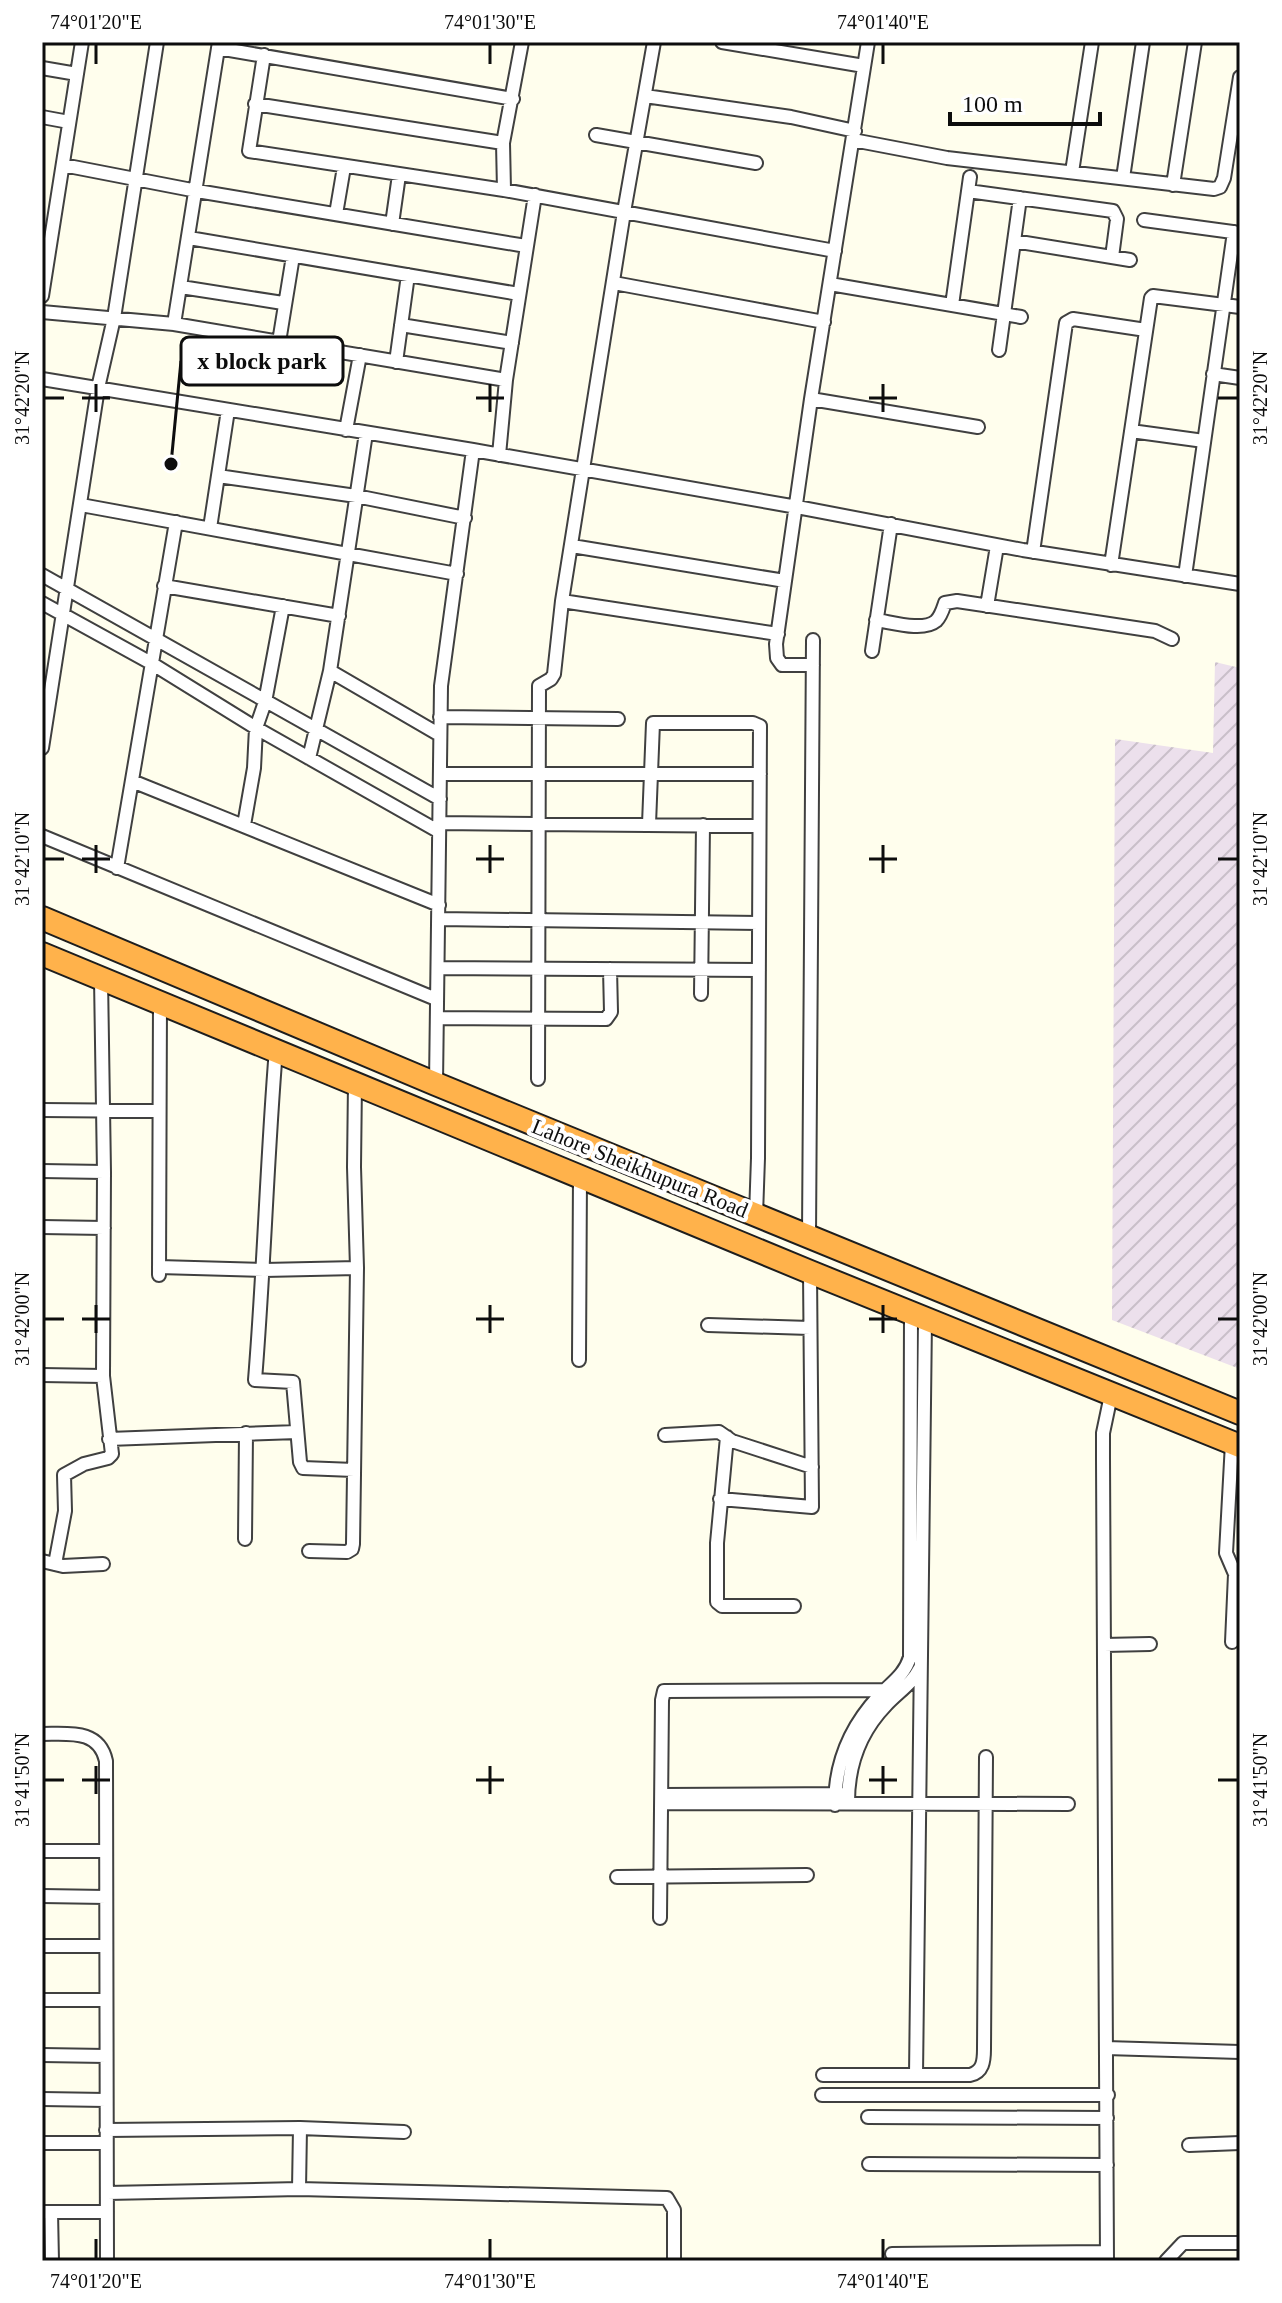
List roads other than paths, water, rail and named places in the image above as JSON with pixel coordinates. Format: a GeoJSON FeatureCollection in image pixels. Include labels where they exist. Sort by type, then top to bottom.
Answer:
{"type":"FeatureCollection","features":[{"type":"Feature","properties":{"kind":"highway","name":"Lahore Sheikhupura Road"},"geometry":{"type":"LineString","coordinates":[[42,918],[436,1084],[1240,1413]]}},
{"type":"Feature","properties":{"kind":"highway","name":"Lahore Sheikhupura Road"},"geometry":{"type":"LineString","coordinates":[[42,954],[1236,1445]]}},
{"type":"Feature","properties":{"kind":"street"},"geometry":{"type":"LineString","coordinates":[[42,296],[48,211],[63,165],[82,42]]}},
{"type":"Feature","properties":{"kind":"street"},"geometry":{"type":"LineString","coordinates":[[42,747],[98,388],[114,318],[157,42]]}},
{"type":"Feature","properties":{"kind":"street"},"geometry":{"type":"LineString","coordinates":[[504,190],[503,143],[522,42]]}},
{"type":"Feature","properties":{"kind":"street"},"geometry":{"type":"LineString","coordinates":[[538,1079],[539,686],[554,674],[562,601],[654,42]]}},
{"type":"Feature","properties":{"kind":"street"},"geometry":{"type":"LineString","coordinates":[[722,42],[864,66]]}},
{"type":"Feature","properties":{"kind":"street"},"geometry":{"type":"LineString","coordinates":[[813,665],[786,665],[780,663],[776,654],[811,399],[868,42]]}},
{"type":"Feature","properties":{"kind":"street"},"geometry":{"type":"LineString","coordinates":[[1072,172],[1092,42]]}},
{"type":"Feature","properties":{"kind":"street"},"geometry":{"type":"LineString","coordinates":[[1123,178],[1143,42]]}},
{"type":"Feature","properties":{"kind":"street"},"geometry":{"type":"LineString","coordinates":[[1173,185],[1195,42]]}},
{"type":"Feature","properties":{"kind":"street"},"geometry":{"type":"LineString","coordinates":[[174,324],[218,45],[513,99]]}},
{"type":"Feature","properties":{"kind":"street"},"geometry":{"type":"LineString","coordinates":[[264,55],[249,151],[535,195],[835,251]]}},
{"type":"Feature","properties":{"kind":"street"},"geometry":{"type":"LineString","coordinates":[[42,68],[77,74]]}},
{"type":"Feature","properties":{"kind":"street"},"geometry":{"type":"LineString","coordinates":[[645,96],[791,117],[933,156],[1214,189],[1223,184],[1240,77]]}},
{"type":"Feature","properties":{"kind":"street"},"geometry":{"type":"LineString","coordinates":[[255,104],[503,143]]}},
{"type":"Feature","properties":{"kind":"street"},"geometry":{"type":"LineString","coordinates":[[42,117],[69,122]]}},
{"type":"Feature","properties":{"kind":"street"},"geometry":{"type":"LineString","coordinates":[[596,135],[756,163]]}},
{"type":"Feature","properties":{"kind":"street"},"geometry":{"type":"LineString","coordinates":[[63,165],[197,191],[526,246]]}},
{"type":"Feature","properties":{"kind":"street"},"geometry":{"type":"LineString","coordinates":[[336,214],[344,167]]}},
{"type":"Feature","properties":{"kind":"street"},"geometry":{"type":"LineString","coordinates":[[392,224],[399,175]]}},
{"type":"Feature","properties":{"kind":"street"},"geometry":{"type":"LineString","coordinates":[[952,305],[970,177]]}},
{"type":"Feature","properties":{"kind":"street"},"geometry":{"type":"LineString","coordinates":[[968,191],[1113,211],[1117,219],[1112,257]]}},
{"type":"Feature","properties":{"kind":"street"},"geometry":{"type":"LineString","coordinates":[[499,455],[506,380],[535,195]]}},
{"type":"Feature","properties":{"kind":"street"},"geometry":{"type":"LineString","coordinates":[[999,350],[1020,198]]}},
{"type":"Feature","properties":{"kind":"street"},"geometry":{"type":"LineString","coordinates":[[1144,220],[1237,233],[1223,305],[1185,576]]}},
{"type":"Feature","properties":{"kind":"street"},"geometry":{"type":"LineString","coordinates":[[189,238],[519,294]]}},
{"type":"Feature","properties":{"kind":"street"},"geometry":{"type":"LineString","coordinates":[[1014,241],[1130,260]]}},
{"type":"Feature","properties":{"kind":"street"},"geometry":{"type":"LineString","coordinates":[[279,342],[293,256]]}},
{"type":"Feature","properties":{"kind":"street"},"geometry":{"type":"LineString","coordinates":[[396,362],[408,275]]}},
{"type":"Feature","properties":{"kind":"street"},"geometry":{"type":"LineString","coordinates":[[614,283],[824,322]]}},
{"type":"Feature","properties":{"kind":"street"},"geometry":{"type":"LineString","coordinates":[[830,284],[1021,317]]}},
{"type":"Feature","properties":{"kind":"street"},"geometry":{"type":"LineString","coordinates":[[181,287],[283,303]]}},
{"type":"Feature","properties":{"kind":"street"},"geometry":{"type":"LineString","coordinates":[[1111,565],[1150,300],[1153,296],[1240,307]]}},
{"type":"Feature","properties":{"kind":"street"},"geometry":{"type":"LineString","coordinates":[[42,312],[174,324],[506,380]]}},
{"type":"Feature","properties":{"kind":"street"},"geometry":{"type":"LineString","coordinates":[[1033,552],[1066,323],[1073,319],[1146,330]]}},
{"type":"Feature","properties":{"kind":"street"},"geometry":{"type":"LineString","coordinates":[[401,325],[512,343]]}},
{"type":"Feature","properties":{"kind":"street"},"geometry":{"type":"LineString","coordinates":[[346,430],[360,355]]}},
{"type":"Feature","properties":{"kind":"street"},"geometry":{"type":"LineString","coordinates":[[1213,374],[1240,378]]}},
{"type":"Feature","properties":{"kind":"street"},"geometry":{"type":"LineString","coordinates":[[42,379],[584,469],[997,546],[1240,584]]}},
{"type":"Feature","properties":{"kind":"street"},"geometry":{"type":"LineString","coordinates":[[811,399],[978,427]]}},
{"type":"Feature","properties":{"kind":"street"},"geometry":{"type":"LineString","coordinates":[[210,528],[228,410]]}},
{"type":"Feature","properties":{"kind":"street"},"geometry":{"type":"LineString","coordinates":[[1131,431],[1204,441]]}},
{"type":"Feature","properties":{"kind":"street"},"geometry":{"type":"LineString","coordinates":[[309,758],[330,671],[366,433]]}},
{"type":"Feature","properties":{"kind":"street"},"geometry":{"type":"LineString","coordinates":[[436,1084],[441,686],[473,450]]}},
{"type":"Feature","properties":{"kind":"street"},"geometry":{"type":"LineString","coordinates":[[218,476],[356,496],[465,518]]}},
{"type":"Feature","properties":{"kind":"street"},"geometry":{"type":"LineString","coordinates":[[81,505],[457,574]]}},
{"type":"Feature","properties":{"kind":"street"},"geometry":{"type":"LineString","coordinates":[[117,868],[176,522]]}},
{"type":"Feature","properties":{"kind":"street"},"geometry":{"type":"LineString","coordinates":[[872,651],[891,524]]}},
{"type":"Feature","properties":{"kind":"street"},"geometry":{"type":"LineString","coordinates":[[572,546],[785,581]]}},
{"type":"Feature","properties":{"kind":"street"},"geometry":{"type":"LineString","coordinates":[[987,606],[997,546]]}},
{"type":"Feature","properties":{"kind":"street"},"geometry":{"type":"LineString","coordinates":[[42,575],[440,799]]}},
{"type":"Feature","properties":{"kind":"street"},"geometry":{"type":"LineString","coordinates":[[164,586],[339,616]]}},
{"type":"Feature","properties":{"kind":"street"},"geometry":{"type":"LineString","coordinates":[[562,601],[778,634]]}},
{"type":"Feature","properties":{"kind":"street"},"geometry":{"type":"LineString","coordinates":[[876,620],[924,625],[937,620],[945,603],[949,602],[1155,631],[1172,639]]}},
{"type":"Feature","properties":{"kind":"street"},"geometry":{"type":"LineString","coordinates":[[42,603],[151,663],[309,758],[439,827],[540,823],[759,826]]}},
{"type":"Feature","properties":{"kind":"street"},"geometry":{"type":"LineString","coordinates":[[244,825],[254,768],[256,728],[265,702],[283,606]]}},
{"type":"Feature","properties":{"kind":"street"},"geometry":{"type":"LineString","coordinates":[[809,1236],[813,640]]}},
{"type":"Feature","properties":{"kind":"street"},"geometry":{"type":"LineString","coordinates":[[330,671],[440,735]]}},
{"type":"Feature","properties":{"kind":"street"},"geometry":{"type":"LineString","coordinates":[[440,717],[618,719]]}},
{"type":"Feature","properties":{"kind":"street"},"geometry":{"type":"LineString","coordinates":[[649,824],[653,723],[759,725],[756,1215]]}},
{"type":"Feature","properties":{"kind":"street"},"geometry":{"type":"LineString","coordinates":[[440,774],[760,774]]}},
{"type":"Feature","properties":{"kind":"street"},"geometry":{"type":"LineString","coordinates":[[132,781],[439,905]]}},
{"type":"Feature","properties":{"kind":"street"},"geometry":{"type":"LineString","coordinates":[[701,994],[703,825]]}},
{"type":"Feature","properties":{"kind":"street"},"geometry":{"type":"LineString","coordinates":[[42,836],[436,999]]}},
{"type":"Feature","properties":{"kind":"street"},"geometry":{"type":"LineString","coordinates":[[439,919],[759,923]]}},
{"type":"Feature","properties":{"kind":"street"},"geometry":{"type":"LineString","coordinates":[[438,968],[759,970]]}},
{"type":"Feature","properties":{"kind":"street"},"geometry":{"type":"LineString","coordinates":[[437,1018],[608,1018],[611,1012],[610,969]]}},
{"type":"Feature","properties":{"kind":"street"},"geometry":{"type":"LineString","coordinates":[[101,978],[103,1376],[110,1457],[84,1464],[63,1478],[65,1511],[48,1562],[63,1566],[103,1564]]}},
{"type":"Feature","properties":{"kind":"street"},"geometry":{"type":"LineString","coordinates":[[160,1001],[159,1271],[357,1268]]}},
{"type":"Feature","properties":{"kind":"street"},"geometry":{"type":"LineString","coordinates":[[276,1049],[255,1380],[293,1382],[300,1464],[303,1468],[354,1470]]}},
{"type":"Feature","properties":{"kind":"street"},"geometry":{"type":"LineString","coordinates":[[309,1551],[347,1552],[352,1549],[357,1268],[355,1082]]}},
{"type":"Feature","properties":{"kind":"street"},"geometry":{"type":"LineString","coordinates":[[42,1110],[158,1111]]}},
{"type":"Feature","properties":{"kind":"street"},"geometry":{"type":"LineString","coordinates":[[42,1171],[104,1172]]}},
{"type":"Feature","properties":{"kind":"street"},"geometry":{"type":"LineString","coordinates":[[579,1360],[580,1175]]}},
{"type":"Feature","properties":{"kind":"street"},"geometry":{"type":"LineString","coordinates":[[42,1227],[104,1228]]}},
{"type":"Feature","properties":{"kind":"street"},"geometry":{"type":"LineString","coordinates":[[720,1499],[810,1508],[810,1272]]}},
{"type":"Feature","properties":{"kind":"street"},"geometry":{"type":"LineString","coordinates":[[916,2075],[921,1665],[918,1316]]}},
{"type":"Feature","properties":{"kind":"street"},"geometry":{"type":"LineString","coordinates":[[842,1800],[837,1771],[844,1749],[864,1714],[903,1672],[910,1653],[918,1316]]}},
{"type":"Feature","properties":{"kind":"street"},"geometry":{"type":"LineString","coordinates":[[708,1325],[810,1328]]}},
{"type":"Feature","properties":{"kind":"street"},"geometry":{"type":"LineString","coordinates":[[42,1375],[103,1376]]}},
{"type":"Feature","properties":{"kind":"street"},"geometry":{"type":"LineString","coordinates":[[892,2254],[1107,2257],[1103,1433],[1111,1395]]}},
{"type":"Feature","properties":{"kind":"street"},"geometry":{"type":"LineString","coordinates":[[109,1439],[297,1432]]}},
{"type":"Feature","properties":{"kind":"street"},"geometry":{"type":"LineString","coordinates":[[665,1435],[716,1432],[812,1467]]}},
{"type":"Feature","properties":{"kind":"street"},"geometry":{"type":"LineString","coordinates":[[245,1539],[246,1433]]}},
{"type":"Feature","properties":{"kind":"street"},"geometry":{"type":"LineString","coordinates":[[727,1437],[717,1543],[718,1604],[794,1606]]}},
{"type":"Feature","properties":{"kind":"street"},"geometry":{"type":"LineString","coordinates":[[1232,1642],[1235,1574],[1226,1553],[1236,1445]]}},
{"type":"Feature","properties":{"kind":"street"},"geometry":{"type":"LineString","coordinates":[[1104,1645],[1150,1644]]}},
{"type":"Feature","properties":{"kind":"street"},"geometry":{"type":"LineString","coordinates":[[842,1800],[863,1736],[881,1710],[913,1680],[921,1665]]}},
{"type":"Feature","properties":{"kind":"street"},"geometry":{"type":"LineString","coordinates":[[660,1918],[662,1700],[666,1690],[884,1690]]}},
{"type":"Feature","properties":{"kind":"street"},"geometry":{"type":"LineString","coordinates":[[42,1734],[89,1738],[103,1750],[106,1768],[107,2261]]}},
{"type":"Feature","properties":{"kind":"street"},"geometry":{"type":"LineString","coordinates":[[823,2075],[973,2074],[983,2063],[986,1757]]}},
{"type":"Feature","properties":{"kind":"street"},"geometry":{"type":"LineString","coordinates":[[662,1799],[1068,1804]]}},
{"type":"Feature","properties":{"kind":"street"},"geometry":{"type":"LineString","coordinates":[[42,1851],[106,1851]]}},
{"type":"Feature","properties":{"kind":"street"},"geometry":{"type":"LineString","coordinates":[[617,1877],[807,1875]]}},
{"type":"Feature","properties":{"kind":"street"},"geometry":{"type":"LineString","coordinates":[[42,1896],[106,1897]]}},
{"type":"Feature","properties":{"kind":"street"},"geometry":{"type":"LineString","coordinates":[[42,1946],[106,1946]]}},
{"type":"Feature","properties":{"kind":"street"},"geometry":{"type":"LineString","coordinates":[[42,2000],[106,2000]]}},
{"type":"Feature","properties":{"kind":"street"},"geometry":{"type":"LineString","coordinates":[[1106,2048],[1240,2052]]}},
{"type":"Feature","properties":{"kind":"street"},"geometry":{"type":"LineString","coordinates":[[42,2055],[106,2056]]}},
{"type":"Feature","properties":{"kind":"street"},"geometry":{"type":"LineString","coordinates":[[822,2095],[1108,2095]]}},
{"type":"Feature","properties":{"kind":"street"},"geometry":{"type":"LineString","coordinates":[[42,2099],[106,2100]]}},
{"type":"Feature","properties":{"kind":"street"},"geometry":{"type":"LineString","coordinates":[[868,2117],[1107,2118]]}},
{"type":"Feature","properties":{"kind":"street"},"geometry":{"type":"LineString","coordinates":[[299,2189],[300,2128]]}},
{"type":"Feature","properties":{"kind":"street"},"geometry":{"type":"LineString","coordinates":[[42,2143],[300,2128],[404,2132]]}},
{"type":"Feature","properties":{"kind":"street"},"geometry":{"type":"LineString","coordinates":[[1189,2145],[1240,2143]]}},
{"type":"Feature","properties":{"kind":"street"},"geometry":{"type":"LineString","coordinates":[[869,2164],[1107,2165]]}},
{"type":"Feature","properties":{"kind":"street"},"geometry":{"type":"LineString","coordinates":[[107,2193],[299,2189],[667,2198],[674,2210],[674,2261]]}},
{"type":"Feature","properties":{"kind":"street"},"geometry":{"type":"LineString","coordinates":[[52,2261],[47,2212],[107,2212]]}},
{"type":"Feature","properties":{"kind":"street"},"geometry":{"type":"LineString","coordinates":[[1166,2261],[1183,2243],[1240,2243]]}},
{"type":"Feature","properties":{"kind":"place","name":"x block park"},"geometry":{"type":"Point","coordinates":[171,464]}}]}
